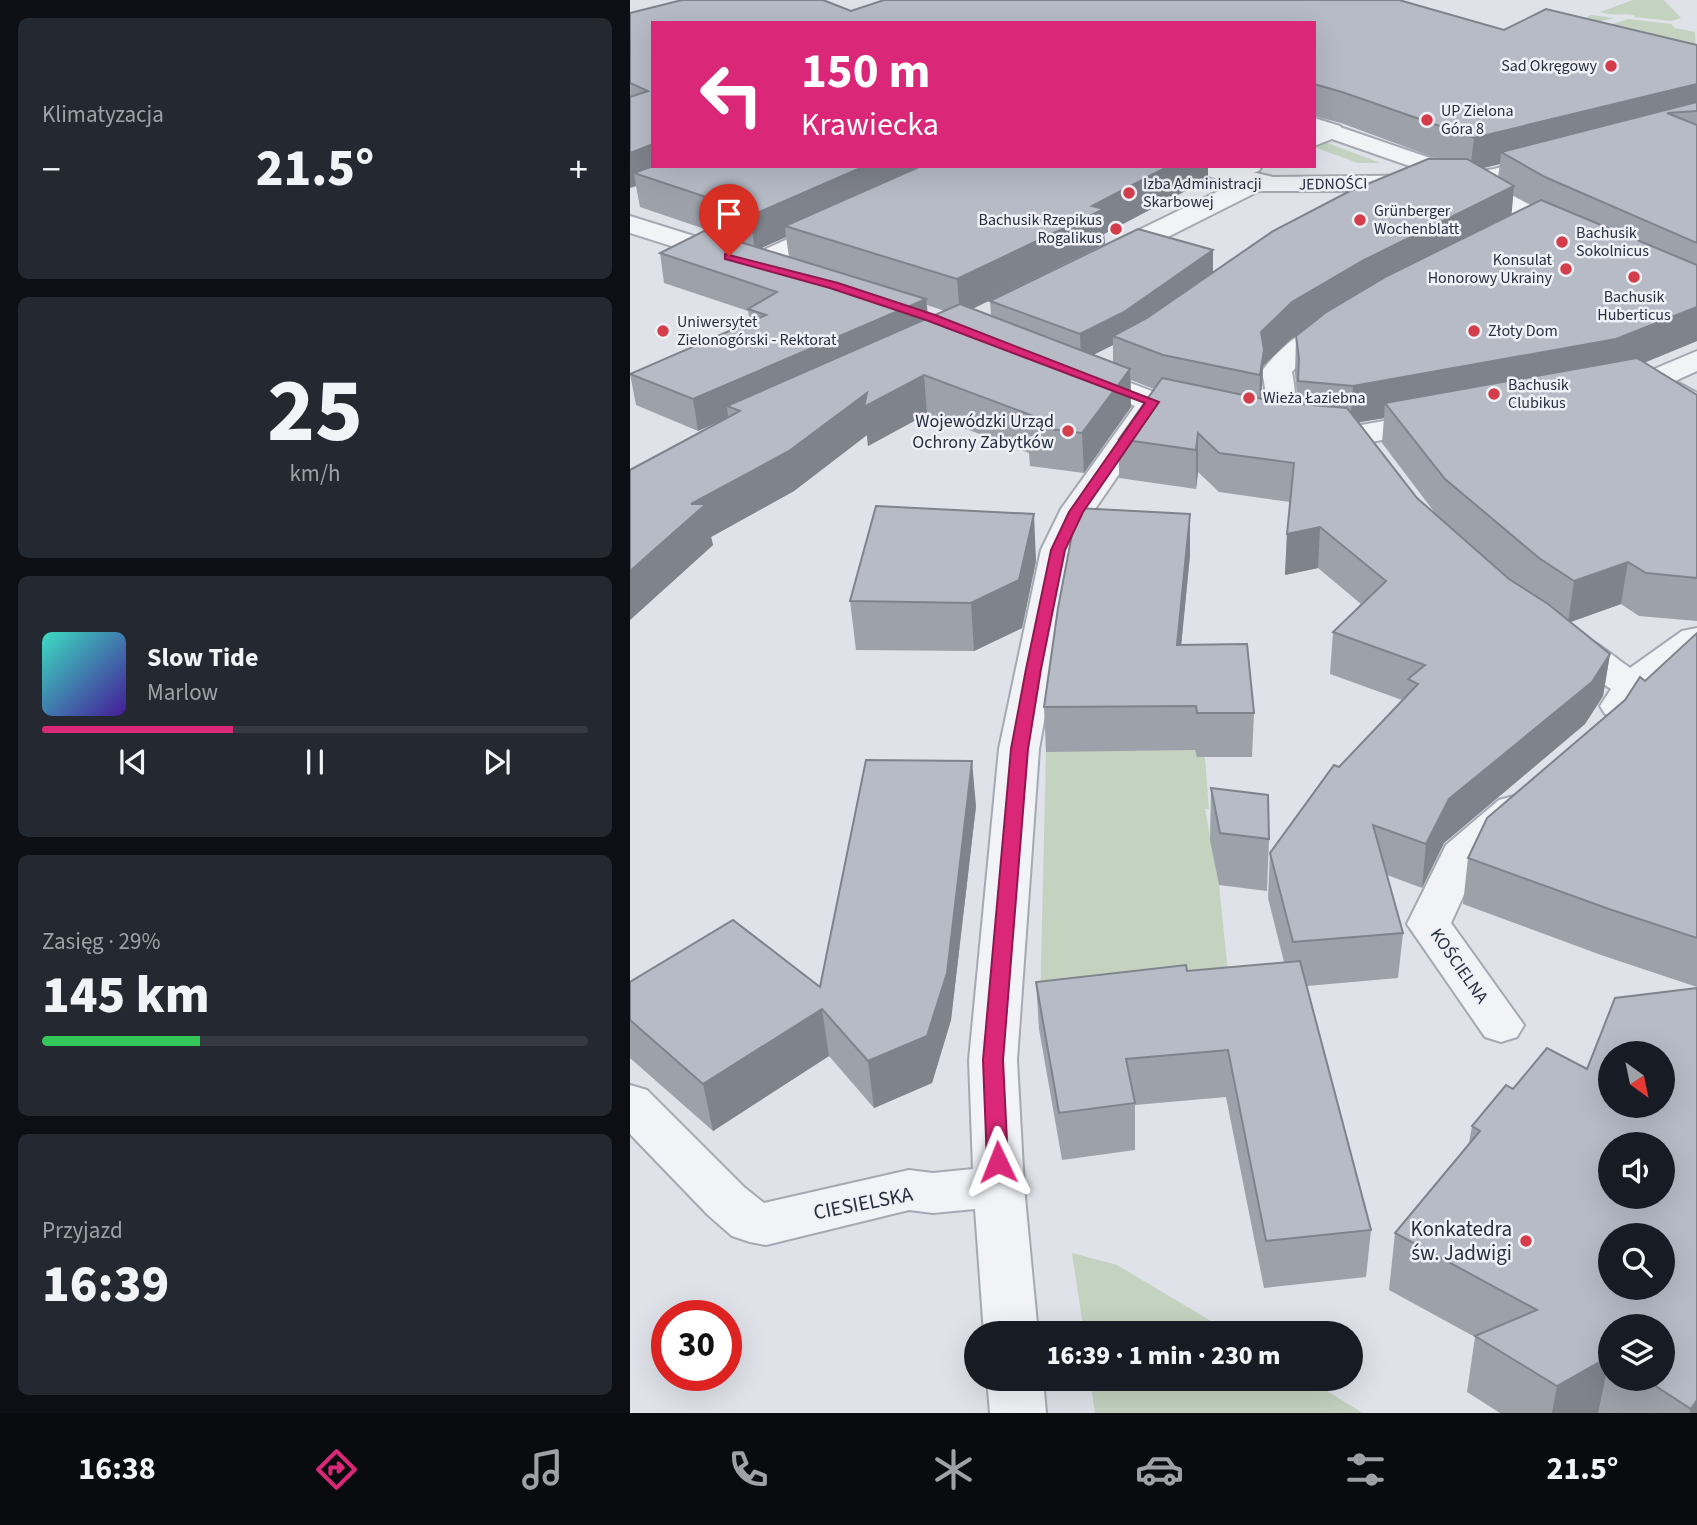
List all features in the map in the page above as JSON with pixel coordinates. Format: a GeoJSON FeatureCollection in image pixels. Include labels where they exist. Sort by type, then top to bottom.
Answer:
{"type":"FeatureCollection","features":[{"type":"Feature","properties":{"kind":"street"},"geometry":{"type":"LineString","coordinates":[[1320,132],[1474,180],[1536,222],[1583,243]]}},
{"type":"Feature","properties":{"kind":"street","name":"JEDNOŚCI"},"geometry":{"type":"LineString","coordinates":[[1247,173],[1335,195],[1474,180],[1573,155]]}},
{"type":"Feature","properties":{"kind":"street"},"geometry":{"type":"LineString","coordinates":[[1213,168],[1247,173]]}},
{"type":"Feature","properties":{"kind":"street"},"geometry":{"type":"LineString","coordinates":[[1081,269],[1247,173]]}},
{"type":"Feature","properties":{"kind":"street"},"geometry":{"type":"LineString","coordinates":[[756,264],[858,215]]}},
{"type":"Feature","properties":{"kind":"street"},"geometry":{"type":"LineString","coordinates":[[1510,233],[1536,222]]}},
{"type":"Feature","properties":{"kind":"street"},"geometry":{"type":"LineString","coordinates":[[630,224],[789,273]]}},
{"type":"Feature","properties":{"kind":"street"},"geometry":{"type":"LineString","coordinates":[[1301,433],[1280,388],[1277,371],[1294,351],[1369,306]]}},
{"type":"Feature","properties":{"kind":"street"},"geometry":{"type":"LineString","coordinates":[[1115,358],[1073,370],[1153,402],[1301,433],[1456,417]]}},
{"type":"Feature","properties":{"kind":"street"},"geometry":{"type":"LineString","coordinates":[[1697,360],[1639,383],[1697,405]]}},
{"type":"Feature","properties":{"kind":"street"},"geometry":{"type":"LineString","coordinates":[[1011,1321],[999,1187],[993,1060],[1020,749],[1058,550],[1076,512],[1153,402]]}},
{"type":"Feature","properties":{"kind":"street"},"geometry":{"type":"LineString","coordinates":[[1540,624],[1632,686]]}},
{"type":"Feature","properties":{"kind":"street"},"geometry":{"type":"LineString","coordinates":[[1602,734],[1632,686],[1656,664],[1696,638]]}},
{"type":"Feature","properties":{"kind":"street","name":"KOŚCIELNA"},"geometry":{"type":"LineString","coordinates":[[1501,1025],[1429,924],[1461,855],[1543,784]]}},
{"type":"Feature","properties":{"kind":"street","name":"CIESIELSKA"},"geometry":{"type":"LineString","coordinates":[[630,1103],[726,1201],[750,1221],[766,1224],[909,1190],[933,1193],[999,1187]]}},
{"type":"Feature","properties":{"kind":"street"},"geometry":{"type":"LineString","coordinates":[[1017,1391],[1018,1413]]}},
{"type":"Feature","properties":{"kind":"green space"},"geometry":{"type":"Polygon","coordinates":[[[1633,0],[1664,0],[1681,18],[1672,21],[1600,12],[1633,0]]]}},
{"type":"Feature","properties":{"kind":"green space"},"geometry":{"type":"Polygon","coordinates":[[[1591,15],[1614,18],[1595,23],[1603,27],[1628,19],[1671,24],[1675,28],[1695,32],[1697,66],[1557,32],[1591,15]]]}},
{"type":"Feature","properties":{"kind":"green space"},"geometry":{"type":"Polygon","coordinates":[[[1325,142],[1381,163],[1358,163],[1316,146],[1325,142]]]}},
{"type":"Feature","properties":{"kind":"green space"},"geometry":{"type":"Polygon","coordinates":[[[1196,750],[1205,758],[1209,809],[1205,809],[1219,885],[1232,1011],[1040,1009],[1046,751],[1196,750]]]}},
{"type":"Feature","properties":{"kind":"green space"},"geometry":{"type":"Polygon","coordinates":[[[1072,1253],[1117,1265],[1211,1321],[1082,1321],[1072,1253]]]}},
{"type":"Feature","properties":{"kind":"green space"},"geometry":{"type":"Polygon","coordinates":[[[1092,1391],[1327,1391],[1363,1413],[1095,1413],[1092,1391]]]}},
{"type":"Feature","properties":{"kind":"building"},"geometry":{"type":"Polygon","coordinates":[[[682,0],[823,0],[851,11],[884,0],[1399,0],[1504,30],[1546,9],[1697,45],[1697,84],[1474,138],[1316,85],[1316,21],[651,21],[651,145],[630,153],[630,97],[648,91],[630,83],[630,13],[682,0]]]}},
{"type":"Feature","properties":{"kind":"building"},"geometry":{"type":"Polygon","coordinates":[[[1697,102],[1697,111],[1667,113],[1697,125],[1697,243],[1545,177],[1501,152],[1697,102]]]}},
{"type":"Feature","properties":{"kind":"building"},"geometry":{"type":"Polygon","coordinates":[[[1428,159],[1467,159],[1514,186],[1364,260],[1292,302],[1261,332],[1264,350],[1260,375],[1163,355],[1113,336],[1147,318],[1273,231],[1348,192],[1428,159]]]}},
{"type":"Feature","properties":{"kind":"building"},"geometry":{"type":"Polygon","coordinates":[[[651,167],[860,168],[750,216],[733,211],[739,208],[634,173],[651,167]]]}},
{"type":"Feature","properties":{"kind":"building"},"geometry":{"type":"Polygon","coordinates":[[[916,168],[1165,168],[1092,206],[1104,209],[957,279],[785,226],[916,168]]]}},
{"type":"Feature","properties":{"kind":"building"},"geometry":{"type":"Polygon","coordinates":[[[1541,200],[1697,265],[1697,307],[1616,339],[1353,386],[1298,381],[1296,336],[1325,313],[1387,276],[1541,200]]]}},
{"type":"Feature","properties":{"kind":"building"},"geometry":{"type":"Polygon","coordinates":[[[1138,229],[1213,250],[1124,312],[1080,334],[990,301],[1138,229]]]}},
{"type":"Feature","properties":{"kind":"building"},"geometry":{"type":"Polygon","coordinates":[[[704,231],[926,299],[693,399],[630,374],[766,315],[748,309],[777,292],[660,253],[704,231]]]}},
{"type":"Feature","properties":{"kind":"building"},"geometry":{"type":"Polygon","coordinates":[[[960,304],[1130,369],[1082,433],[1028,426],[1036,417],[924,375],[864,407],[867,393],[789,451],[691,504],[706,504],[630,571],[630,470],[740,411],[727,406],[960,304]]]}},
{"type":"Feature","properties":{"kind":"building"},"geometry":{"type":"Polygon","coordinates":[[[1637,358],[1697,395],[1697,578],[1646,573],[1628,562],[1574,581],[1539,558],[1445,479],[1385,403],[1637,358]]]}},
{"type":"Feature","properties":{"kind":"building"},"geometry":{"type":"Polygon","coordinates":[[[1162,378],[1277,402],[1347,408],[1417,498],[1509,579],[1548,604],[1610,654],[1592,682],[1449,799],[1426,844],[1373,825],[1403,933],[1293,942],[1270,853],[1334,765],[1339,767],[1418,684],[1408,679],[1425,665],[1333,632],[1386,581],[1320,527],[1287,534],[1294,463],[1219,453],[1198,433],[1196,450],[1119,439],[1162,378]]]}},
{"type":"Feature","properties":{"kind":"building"},"geometry":{"type":"Polygon","coordinates":[[[876,506],[1034,514],[1019,580],[971,603],[850,601],[876,506]]]}},
{"type":"Feature","properties":{"kind":"building"},"geometry":{"type":"Polygon","coordinates":[[[1077,508],[1190,514],[1177,645],[1247,644],[1254,713],[1197,713],[1196,706],[1044,707],[1058,608],[1077,508]]]}},
{"type":"Feature","properties":{"kind":"building"},"geometry":{"type":"Polygon","coordinates":[[[1697,633],[1697,938],[1468,858],[1487,818],[1625,700],[1640,677],[1645,681],[1697,633]]]}},
{"type":"Feature","properties":{"kind":"building"},"geometry":{"type":"Polygon","coordinates":[[[866,760],[972,761],[947,973],[927,1036],[868,1061],[822,1009],[703,1084],[630,1020],[630,982],[733,920],[820,987],[866,760]]]}},
{"type":"Feature","properties":{"kind":"building"},"geometry":{"type":"Polygon","coordinates":[[[1211,788],[1268,795],[1269,839],[1220,833],[1211,788]]]}},
{"type":"Feature","properties":{"kind":"building"},"geometry":{"type":"Polygon","coordinates":[[[1300,961],[1371,1230],[1266,1241],[1228,1050],[1126,1059],[1135,1103],[1059,1113],[1036,982],[1186,965],[1187,971],[1300,961]]]}},
{"type":"Feature","properties":{"kind":"building","name":"Konkatedra św. Jadwigi"},"geometry":{"type":"Polygon","coordinates":[[[1697,988],[1697,1400],[1691,1409],[1663,1391],[1675,1391],[1675,1314],[1598,1314],[1598,1363],[1557,1386],[1475,1336],[1537,1310],[1395,1233],[1480,1131],[1472,1126],[1506,1085],[1513,1089],[1547,1048],[1587,1069],[1598,1041],[1598,1118],[1675,1118],[1675,1041],[1598,1041],[1615,998],[1697,988]]]}},
{"type":"Feature","properties":{"kind":"place","name":"Sad Okręgowy"},"geometry":{"type":"Point","coordinates":[1611,66]}},
{"type":"Feature","properties":{"kind":"place","name":"UP Zielona Góra 8"},"geometry":{"type":"Point","coordinates":[1427,120]}},
{"type":"Feature","properties":{"kind":"place","name":"Izba Administracji Skarbowej"},"geometry":{"type":"Point","coordinates":[1129,193]}},
{"type":"Feature","properties":{"kind":"place","name":"Grünberger Wochenblatt"},"geometry":{"type":"Point","coordinates":[1360,220]}},
{"type":"Feature","properties":{"kind":"place","name":"Bachusik Rzepikus Rogalikus"},"geometry":{"type":"Point","coordinates":[1116,229]}},
{"type":"Feature","properties":{"kind":"place","name":"Bachusik Sokolnicus"},"geometry":{"type":"Point","coordinates":[1562,242]}},
{"type":"Feature","properties":{"kind":"place","name":"Konsulat Honorowy Ukrainy"},"geometry":{"type":"Point","coordinates":[1566,269]}},
{"type":"Feature","properties":{"kind":"place","name":"Bachusik Huberticus"},"geometry":{"type":"Point","coordinates":[1634,277]}},
{"type":"Feature","properties":{"kind":"place","name":"Uniwersytet Zielonogórski - Rektorat"},"geometry":{"type":"Point","coordinates":[663,331]}},
{"type":"Feature","properties":{"kind":"place","name":"Złoty Dom"},"geometry":{"type":"Point","coordinates":[1474,331]}},
{"type":"Feature","properties":{"kind":"place","name":"Bachusik Clubikus"},"geometry":{"type":"Point","coordinates":[1494,394]}},
{"type":"Feature","properties":{"kind":"place","name":"Wieża Łaziebna"},"geometry":{"type":"Point","coordinates":[1249,398]}},
{"type":"Feature","properties":{"kind":"place","name":"Wojewódzki Urząd Ochrony Zabytków"},"geometry":{"type":"Point","coordinates":[1068,431]}},
{"type":"Feature","properties":{"kind":"place","name":"Konkatedra św. Jadwigi"},"geometry":{"type":"Point","coordinates":[1526,1241]}},
{"type":"Feature","properties":{"kind":"route"},"geometry":{"type":"LineString","coordinates":[[729,256],[803,276],[930,317],[1153,402],[1076,512],[1058,550],[1020,749],[993,1060],[998,1162]]}}]}
